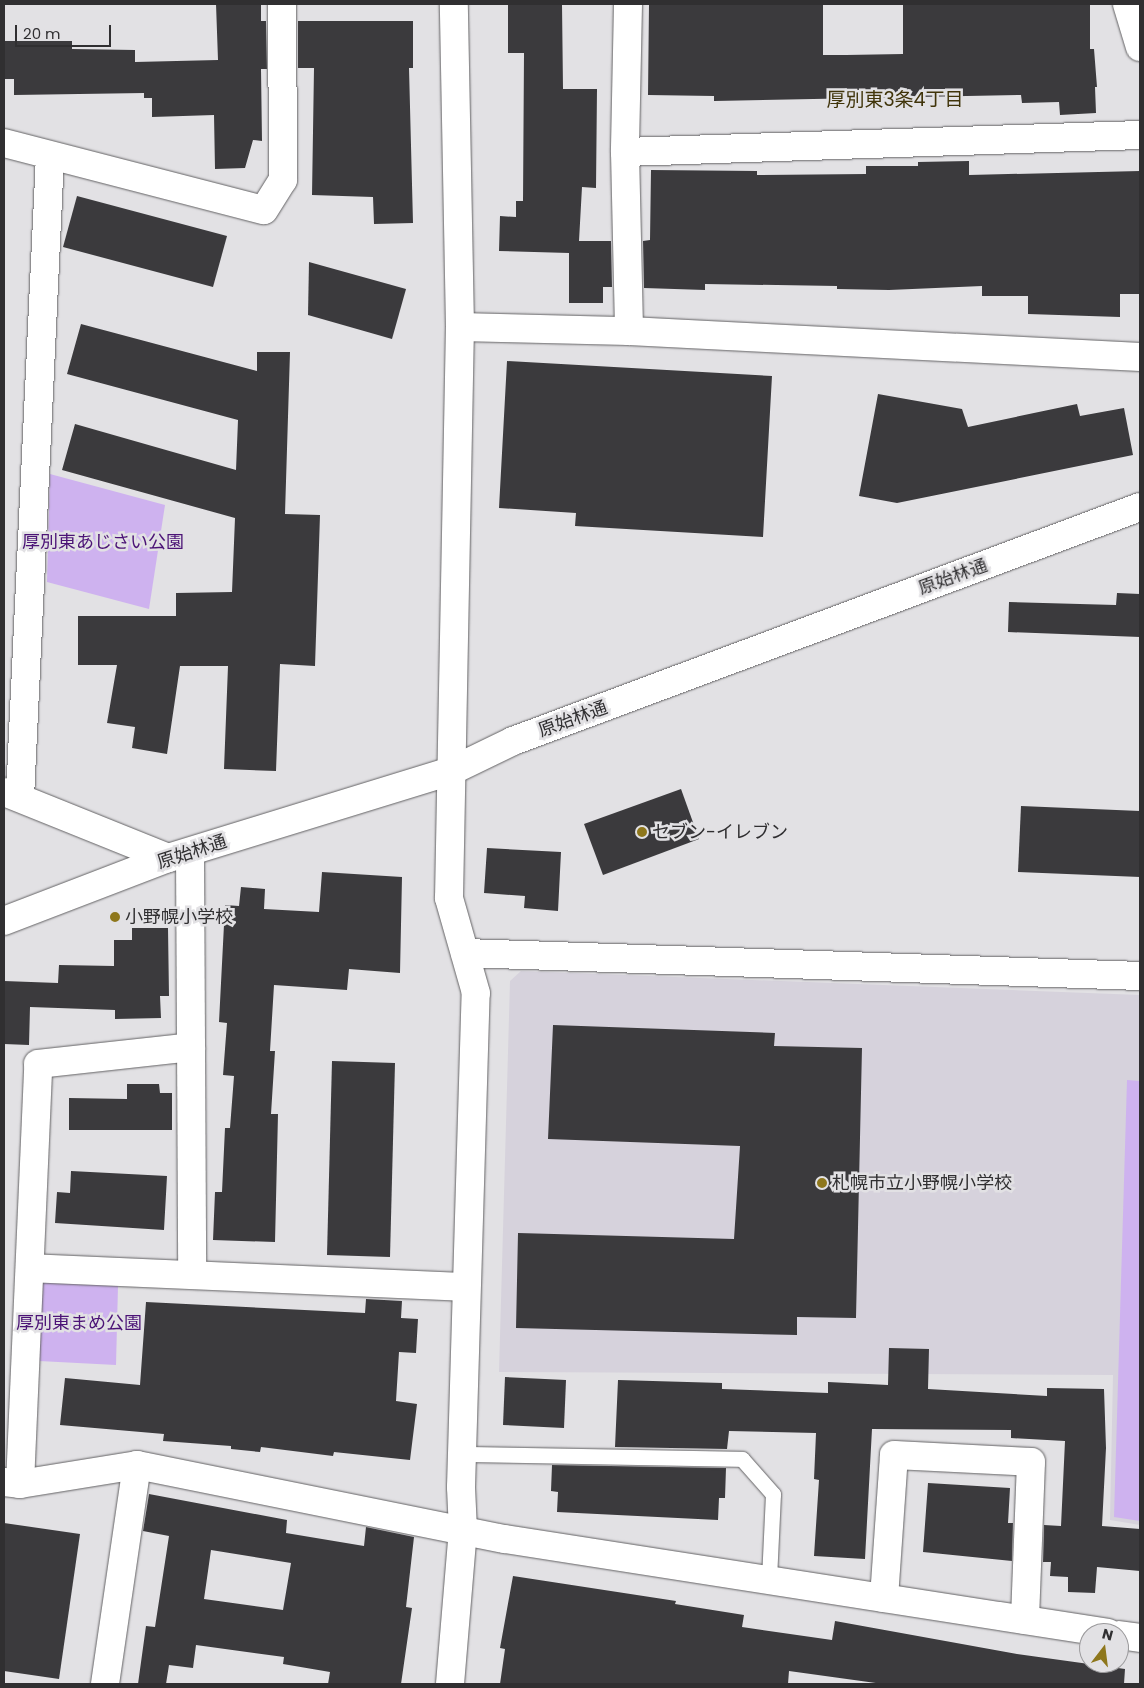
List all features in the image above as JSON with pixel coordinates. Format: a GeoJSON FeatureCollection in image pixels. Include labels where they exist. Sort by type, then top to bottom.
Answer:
{"type":"FeatureCollection","features":[{"type":"Feature","properties":{"kind":"street"},"geometry":{"type":"LineString","coordinates":[[4,143],[264,210],[283,180],[282,4]]}},
{"type":"Feature","properties":{"kind":"street"},"geometry":{"type":"LineString","coordinates":[[450,1684],[463,1530],[462,1454],[466,1287],[476,993],[449,898],[460,327],[454,4]]}},
{"type":"Feature","properties":{"kind":"street"},"geometry":{"type":"LineString","coordinates":[[628,4],[625,152],[629,331]]}},
{"type":"Feature","properties":{"kind":"street"},"geometry":{"type":"LineString","coordinates":[[1127,4],[1140,47]]}},
{"type":"Feature","properties":{"kind":"street"},"geometry":{"type":"LineString","coordinates":[[625,152],[1140,135]]}},
{"type":"Feature","properties":{"kind":"street"},"geometry":{"type":"LineString","coordinates":[[50,156],[12,794],[179,856],[190,1047],[192,1273]]}},
{"type":"Feature","properties":{"kind":"street"},"geometry":{"type":"LineString","coordinates":[[460,327],[629,331],[1140,357]]}},
{"type":"Feature","properties":{"kind":"street","name":"原始林通"},"geometry":{"type":"LineString","coordinates":[[4,921],[179,856],[451,771],[513,742],[1140,507]]}},
{"type":"Feature","properties":{"kind":"street"},"geometry":{"type":"LineString","coordinates":[[465,953],[1140,976]]}},
{"type":"Feature","properties":{"kind":"street"},"geometry":{"type":"LineString","coordinates":[[190,1047],[38,1064],[30,1268],[12,1483],[137,1465],[463,1530],[1079,1628]]}},
{"type":"Feature","properties":{"kind":"street"},"geometry":{"type":"LineString","coordinates":[[30,1268],[192,1273],[466,1287]]}},
{"type":"Feature","properties":{"kind":"street"},"geometry":{"type":"LineString","coordinates":[[884,1598],[894,1455],[1031,1462],[1025,1620]]}},
{"type":"Feature","properties":{"kind":"street"},"geometry":{"type":"LineString","coordinates":[[105,1684],[137,1465]]}},
{"type":"Feature","properties":{"kind":"lane"},"geometry":{"type":"LineString","coordinates":[[462,1454],[742,1460],[773,1494],[769,1580]]}},
{"type":"Feature","properties":{"kind":"shaded area","name":"札幌市立小野幌小学校"},"geometry":{"type":"Polygon","coordinates":[[[521,971],[1140,995],[1140,1525],[1110,1520],[1113,1375],[499,1372],[510,981],[521,971]]]}},
{"type":"Feature","properties":{"kind":"green space","name":"厚別東あじさい公園"},"geometry":{"type":"Polygon","coordinates":[[[50,474],[165,505],[149,609],[47,582],[50,474]]]}},
{"type":"Feature","properties":{"kind":"green space"},"geometry":{"type":"Polygon","coordinates":[[[1127,1080],[1140,1081],[1140,1521],[1114,1517],[1127,1080]]]}},
{"type":"Feature","properties":{"kind":"green space","name":"厚別東まめ公園"},"geometry":{"type":"Polygon","coordinates":[[[43,1280],[118,1286],[116,1365],[39,1361],[43,1280]]]}},
{"type":"Feature","properties":{"kind":"building"},"geometry":{"type":"Polygon","coordinates":[[[216,4],[261,4],[261,21],[266,21],[267,69],[261,69],[262,141],[253,140],[245,168],[215,169],[214,115],[152,117],[152,98],[144,98],[144,93],[14,95],[14,79],[4,79],[4,41],[72,41],[72,49],[135,50],[135,62],[218,60],[216,4]]]}},
{"type":"Feature","properties":{"kind":"building"},"geometry":{"type":"Polygon","coordinates":[[[508,4],[562,4],[563,89],[597,89],[596,188],[582,187],[579,241],[611,241],[612,287],[603,287],[603,303],[569,303],[569,253],[499,251],[500,216],[516,217],[516,201],[523,201],[524,53],[508,53],[508,4]]]}},
{"type":"Feature","properties":{"kind":"building"},"geometry":{"type":"Polygon","coordinates":[[[649,4],[823,4],[823,55],[846,55],[903,54],[903,4],[1090,4],[1090,49],[1094,49],[1097,87],[1095,87],[1096,113],[1060,115],[1059,102],[1022,103],[1021,95],[714,101],[714,96],[648,95],[649,4]]]}},
{"type":"Feature","properties":{"kind":"building"},"geometry":{"type":"Polygon","coordinates":[[[298,21],[413,21],[413,68],[409,68],[413,223],[374,224],[373,197],[312,195],[314,68],[298,68],[298,21]]]}},
{"type":"Feature","properties":{"kind":"building"},"geometry":{"type":"Polygon","coordinates":[[[969,161],[969,175],[1140,171],[1140,294],[1120,294],[1120,317],[1028,314],[1028,296],[982,296],[982,286],[889,290],[837,289],[837,286],[705,284],[705,290],[644,288],[643,241],[650,240],[651,170],[757,171],[757,175],[866,174],[866,166],[918,166],[918,162],[969,161]]]}},
{"type":"Feature","properties":{"kind":"building"},"geometry":{"type":"Polygon","coordinates":[[[77,196],[227,236],[213,287],[63,247],[77,196]]]}},
{"type":"Feature","properties":{"kind":"building"},"geometry":{"type":"Polygon","coordinates":[[[309,262],[406,289],[392,339],[308,315],[309,262]]]}},
{"type":"Feature","properties":{"kind":"building"},"geometry":{"type":"Polygon","coordinates":[[[81,324],[257,371],[257,352],[290,352],[285,514],[320,515],[315,666],[280,664],[276,771],[224,769],[228,666],[180,666],[167,754],[132,748],[135,727],[107,723],[117,665],[78,665],[78,616],[176,616],[176,593],[232,592],[235,518],[62,470],[75,424],[236,470],[238,420],[67,374],[81,324]]]}},
{"type":"Feature","properties":{"kind":"building"},"geometry":{"type":"Polygon","coordinates":[[[507,361],[772,376],[763,537],[575,526],[576,513],[499,508],[507,361]]]}},
{"type":"Feature","properties":{"kind":"building"},"geometry":{"type":"Polygon","coordinates":[[[878,394],[962,409],[968,427],[1077,404],[1080,416],[1124,408],[1133,455],[897,503],[859,496],[878,394]]]}},
{"type":"Feature","properties":{"kind":"building"},"geometry":{"type":"Polygon","coordinates":[[[1117,593],[1140,594],[1140,637],[1008,632],[1009,602],[1116,605],[1117,593]]]}},
{"type":"Feature","properties":{"kind":"building","name":"セブン-イレブン"},"geometry":{"type":"Polygon","coordinates":[[[681,789],[699,839],[603,875],[584,824],[681,789]]]}},
{"type":"Feature","properties":{"kind":"building"},"geometry":{"type":"Polygon","coordinates":[[[1021,806],[1140,811],[1140,877],[1018,872],[1021,806]]]}},
{"type":"Feature","properties":{"kind":"building"},"geometry":{"type":"Polygon","coordinates":[[[487,848],[561,852],[558,911],[524,908],[525,896],[484,893],[487,848]]]}},
{"type":"Feature","properties":{"kind":"building"},"geometry":{"type":"Polygon","coordinates":[[[322,872],[402,877],[400,973],[349,969],[347,990],[274,985],[270,1051],[275,1051],[271,1114],[278,1114],[275,1242],[213,1240],[215,1192],[222,1192],[225,1128],[230,1128],[234,1076],[223,1075],[227,1023],[219,1022],[225,905],[239,906],[241,887],[265,889],[264,909],[319,912],[322,872]]]}},
{"type":"Feature","properties":{"kind":"building"},"geometry":{"type":"Polygon","coordinates":[[[132,928],[168,928],[169,996],[160,996],[161,1018],[115,1019],[115,1010],[30,1007],[29,1045],[4,1044],[4,981],[58,983],[59,965],[114,966],[114,940],[132,940],[132,928]]]}},
{"type":"Feature","properties":{"kind":"building"},"geometry":{"type":"Polygon","coordinates":[[[553,1025],[775,1033],[774,1046],[862,1048],[856,1318],[797,1317],[797,1335],[516,1328],[518,1233],[734,1239],[740,1146],[548,1139],[553,1025]]]}},
{"type":"Feature","properties":{"kind":"building"},"geometry":{"type":"Polygon","coordinates":[[[332,1061],[395,1063],[390,1257],[327,1255],[332,1061]]]}},
{"type":"Feature","properties":{"kind":"building"},"geometry":{"type":"Polygon","coordinates":[[[127,1084],[159,1084],[160,1093],[172,1093],[172,1130],[69,1130],[69,1098],[127,1099],[127,1084]]]}},
{"type":"Feature","properties":{"kind":"building"},"geometry":{"type":"Polygon","coordinates":[[[71,1171],[167,1176],[164,1230],[55,1223],[57,1192],[70,1193],[71,1171]]]}},
{"type":"Feature","properties":{"kind":"building"},"geometry":{"type":"Polygon","coordinates":[[[366,1299],[402,1301],[401,1318],[418,1319],[416,1353],[399,1352],[396,1401],[417,1404],[410,1460],[334,1452],[333,1456],[261,1447],[260,1452],[231,1449],[231,1446],[163,1441],[164,1434],[60,1425],[65,1378],[140,1385],[146,1302],[365,1313],[366,1299]]]}},
{"type":"Feature","properties":{"kind":"building"},"geometry":{"type":"Polygon","coordinates":[[[889,1348],[929,1349],[928,1389],[1047,1396],[1047,1388],[1104,1389],[1106,1448],[1102,1526],[1140,1529],[1140,1571],[1097,1567],[1095,1593],[1068,1592],[1068,1577],[1050,1576],[1051,1562],[1043,1562],[1044,1525],[1061,1526],[1065,1441],[1011,1438],[1011,1430],[872,1429],[865,1559],[814,1556],[819,1480],[814,1479],[816,1433],[729,1431],[727,1449],[615,1447],[618,1380],[722,1383],[722,1389],[828,1393],[828,1382],[888,1385],[889,1348]]]}},
{"type":"Feature","properties":{"kind":"building"},"geometry":{"type":"Polygon","coordinates":[[[505,1377],[566,1380],[564,1428],[503,1425],[505,1377]]]}},
{"type":"Feature","properties":{"kind":"building"},"geometry":{"type":"Polygon","coordinates":[[[552,1465],[726,1468],[725,1498],[719,1498],[718,1520],[557,1512],[558,1492],[551,1491],[552,1465]]]}},
{"type":"Feature","properties":{"kind":"building"},"geometry":{"type":"Polygon","coordinates":[[[928,1483],[1010,1488],[1008,1523],[1013,1523],[1012,1561],[923,1552],[928,1483]]]}},
{"type":"Feature","properties":{"kind":"building"},"geometry":{"type":"Polygon","coordinates":[[[149,1494],[287,1520],[286,1533],[364,1546],[366,1527],[414,1537],[406,1607],[412,1608],[401,1684],[328,1684],[330,1672],[283,1664],[284,1657],[196,1645],[193,1668],[169,1665],[166,1684],[138,1684],[146,1626],[155,1627],[169,1536],[143,1531],[149,1494]],[[211,1550],[204,1599],[283,1610],[291,1563],[211,1550]]]}},
{"type":"Feature","properties":{"kind":"building"},"geometry":{"type":"Polygon","coordinates":[[[4,1523],[80,1534],[59,1679],[4,1671],[4,1523]]]}},
{"type":"Feature","properties":{"kind":"building"},"geometry":{"type":"Polygon","coordinates":[[[513,1576],[676,1601],[675,1604],[744,1615],[742,1627],[832,1640],[835,1621],[1017,1654],[1079,1663],[1079,1673],[1125,1673],[1124,1684],[883,1684],[789,1671],[788,1684],[500,1684],[505,1649],[500,1648],[513,1576]]]}},
{"type":"Feature","properties":{"kind":"place","name":"セブン-イレブン"},"geometry":{"type":"Point","coordinates":[642,832]}},
{"type":"Feature","properties":{"kind":"place","name":"小野幌小学校"},"geometry":{"type":"Point","coordinates":[115,917]}},
{"type":"Feature","properties":{"kind":"place","name":"札幌市立小野幌小学校"},"geometry":{"type":"Point","coordinates":[822,1183]}},
{"type":"Feature","properties":{"kind":"district","name":"厚別東3条4丁目"},"geometry":{"type":"Point","coordinates":[895,100]}}]}
